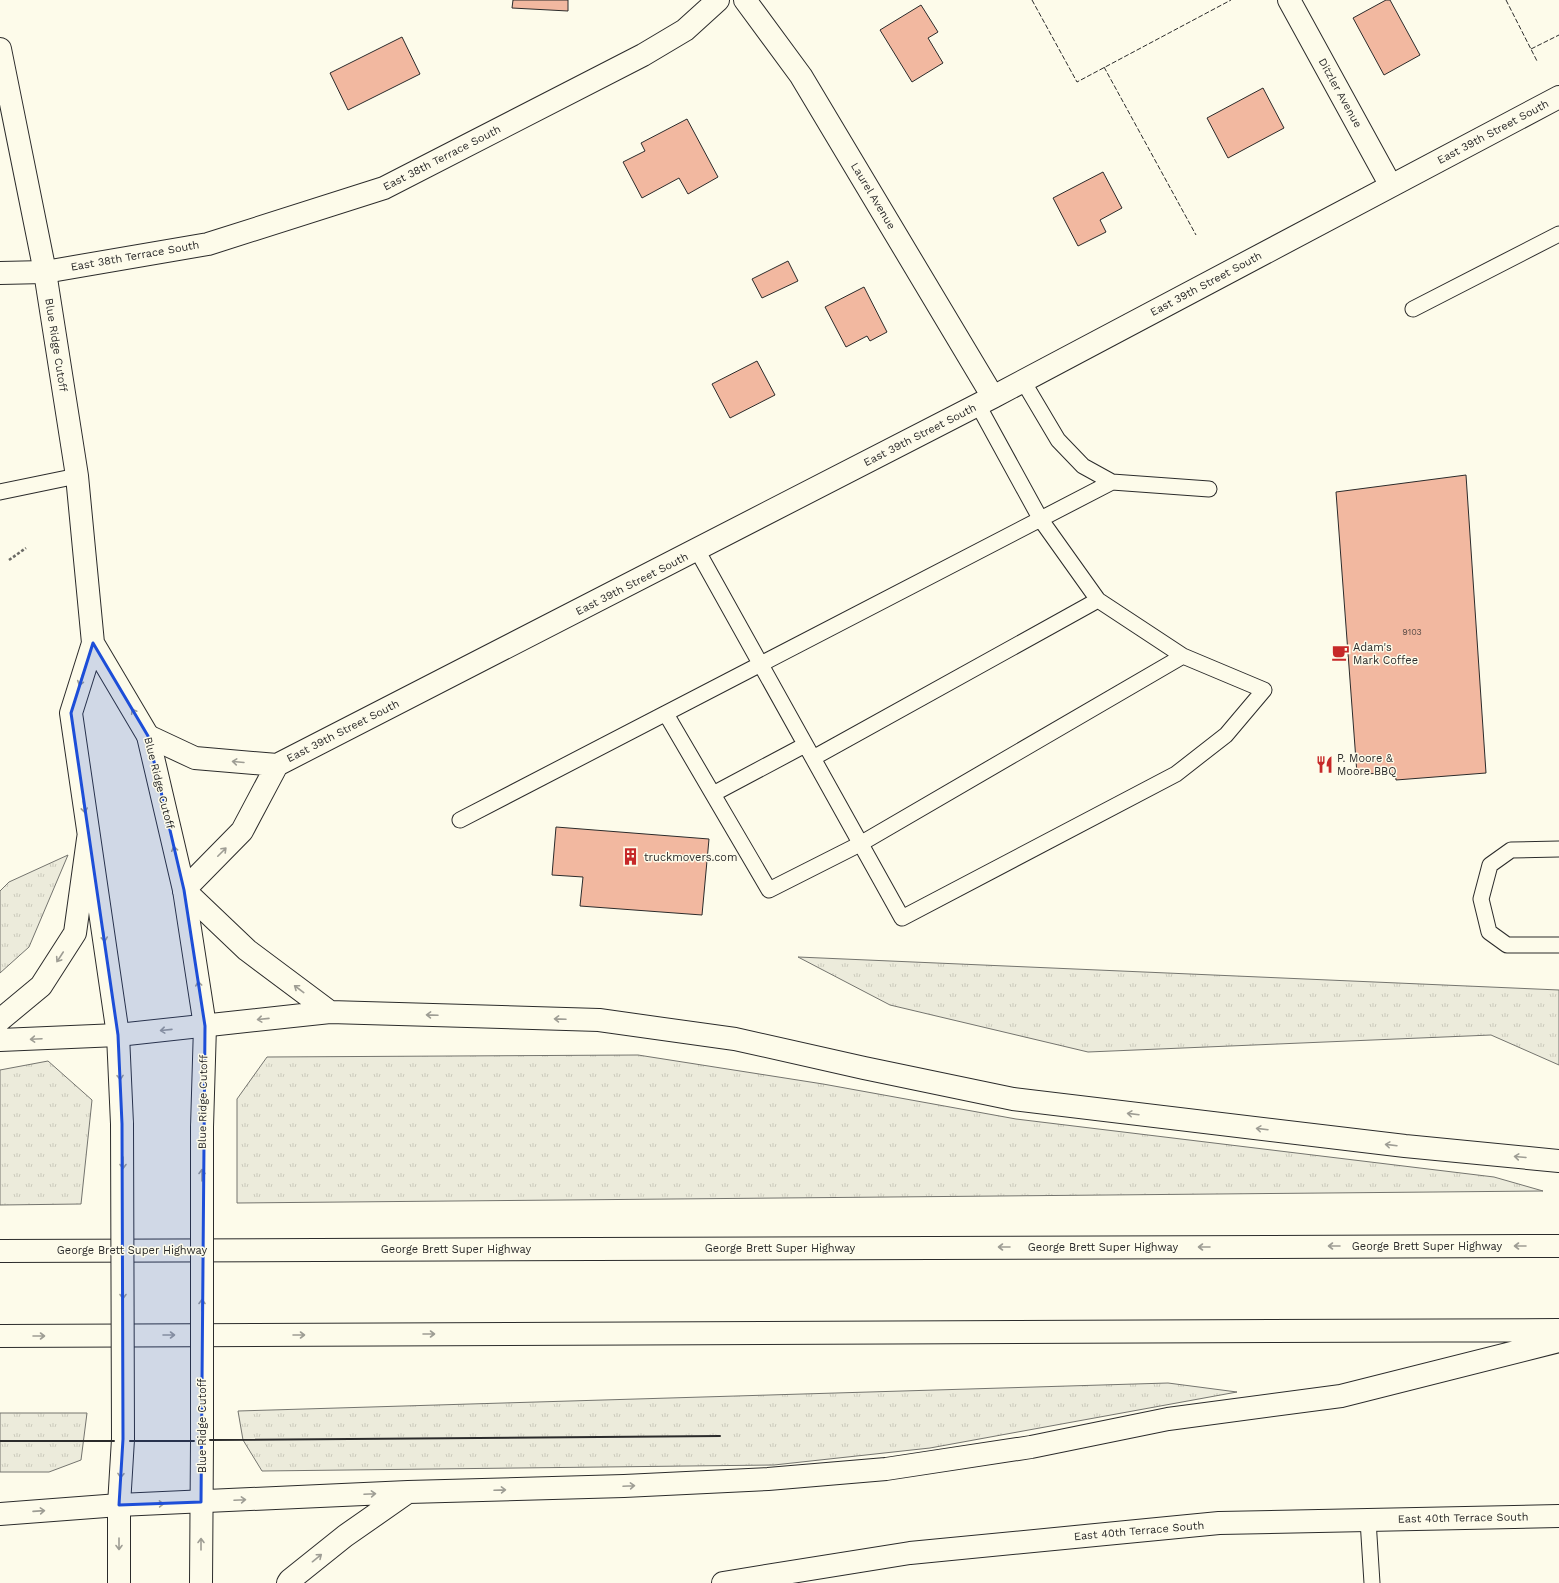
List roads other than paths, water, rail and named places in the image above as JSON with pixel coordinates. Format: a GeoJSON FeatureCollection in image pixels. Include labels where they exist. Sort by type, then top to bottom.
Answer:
{"type":"FeatureCollection","features":[{"type":"Feature","properties":{"kind":"main road","name":"East 38th Terrace South"},"geometry":{"type":"LineString","coordinates":[[0,273],[45,272],[208,244],[384,188],[643,55],[686,30],[718,0]]}},
{"type":"Feature","properties":{"kind":"main road","name":"Laurel Avenue"},"geometry":{"type":"LineString","coordinates":[[745,0],[801,76],[986,401]]}},
{"type":"Feature","properties":{"kind":"main road","name":"Ditzler Avenue"},"geometry":{"type":"LineString","coordinates":[[1289,0],[1391,186]]}},
{"type":"Feature","properties":{"kind":"main road","name":"Blue Ridge Cutoff"},"geometry":{"type":"LineString","coordinates":[[0,49],[45,272],[77,476],[93,643],[70,713],[118,1035],[122,1124],[123,1439],[119,1505],[119,1583]]}},
{"type":"Feature","properties":{"kind":"main road","name":"East 39th Street South"},"geometry":{"type":"LineString","coordinates":[[148,736],[195,758],[277,765],[986,401],[1559,97]]}},
{"type":"Feature","properties":{"kind":"main road","name":"Blue Ridge Cutoff"},"geometry":{"type":"LineString","coordinates":[[93,643],[148,736],[184,890],[205,1026],[202,1127],[201,1583]]}},
{"type":"Feature","properties":{"kind":"main road","name":"East 39th Street South"},"geometry":{"type":"LineString","coordinates":[[184,890],[242,831],[277,765]]}},
{"type":"Feature","properties":{"kind":"main road"},"geometry":{"type":"LineString","coordinates":[[0,1020],[41,986],[75,933],[88,839]]}},
{"type":"Feature","properties":{"kind":"main road"},"geometry":{"type":"LineString","coordinates":[[184,890],[247,950],[330,1012]]}},
{"type":"Feature","properties":{"kind":"main road"},"geometry":{"type":"LineString","coordinates":[[0,1040],[118,1035],[330,1012],[599,1020],[735,1039],[1012,1099],[1405,1146],[1559,1161]]}},
{"type":"Feature","properties":{"kind":"main road","name":"George Brett Super Highway"},"geometry":{"type":"LineString","coordinates":[[0,1251],[1559,1246]]}},
{"type":"Feature","properties":{"kind":"main road"},"geometry":{"type":"LineString","coordinates":[[0,1336],[1559,1330]]}},
{"type":"Feature","properties":{"kind":"main road"},"geometry":{"type":"LineString","coordinates":[[0,1514],[119,1505],[408,1492],[624,1486],[768,1479],[886,1469],[1031,1447],[1168,1419],[1341,1396],[1559,1341]]}},
{"type":"Feature","properties":{"kind":"main road"},"geometry":{"type":"LineString","coordinates":[[288,1583],[344,1536],[408,1492]]}},
{"type":"Feature","properties":{"kind":"main road","name":"East 40th Terrace South"},"geometry":{"type":"LineString","coordinates":[[723,1583],[780,1578],[910,1553],[1212,1524],[1559,1516]]}},
{"type":"Feature","properties":{"kind":"lane"},"geometry":{"type":"LineString","coordinates":[[1413,309],[1559,234]]}},
{"type":"Feature","properties":{"kind":"lane"},"geometry":{"type":"LineString","coordinates":[[1023,381],[1058,440],[1083,466],[1112,482],[1209,489]]}},
{"type":"Feature","properties":{"kind":"lane"},"geometry":{"type":"LineString","coordinates":[[696,550],[902,918],[1176,774],[1226,735],[1264,690],[1183,656],[1098,600],[1041,520],[986,401]]}},
{"type":"Feature","properties":{"kind":"lane"},"geometry":{"type":"LineString","coordinates":[[0,492],[77,476]]}},
{"type":"Feature","properties":{"kind":"lane"},"geometry":{"type":"LineString","coordinates":[[460,820],[1112,482]]}},
{"type":"Feature","properties":{"kind":"lane"},"geometry":{"type":"LineString","coordinates":[[813,758],[1098,600]]}},
{"type":"Feature","properties":{"kind":"lane"},"geometry":{"type":"LineString","coordinates":[[666,714],[769,890],[860,844],[1183,656]]}},
{"type":"Feature","properties":{"kind":"lane"},"geometry":{"type":"LineString","coordinates":[[713,794],[805,744]]}},
{"type":"Feature","properties":{"kind":"lane"},"geometry":{"type":"LineString","coordinates":[[1559,849],[1511,850],[1490,865],[1481,899],[1488,932],[1507,945],[1559,945]]}},
{"type":"Feature","properties":{"kind":"lane"},"geometry":{"type":"LineString","coordinates":[[1368,1520],[1372,1583]]}},
{"type":"Feature","properties":{"kind":"place","name":"Adam's Mark Coffee"},"geometry":{"type":"Point","coordinates":[1340,653]}},
{"type":"Feature","properties":{"kind":"place","name":"P. Moore & Moore BBQ"},"geometry":{"type":"Point","coordinates":[1324,764]}},
{"type":"Feature","properties":{"kind":"place","name":"truckmovers.com"},"geometry":{"type":"Point","coordinates":[631,857]}}]}
